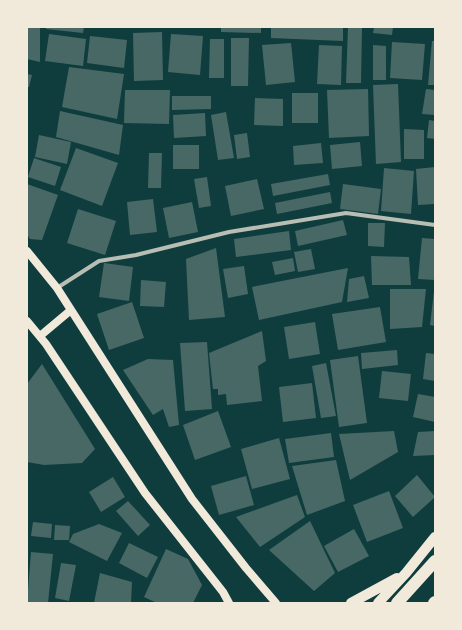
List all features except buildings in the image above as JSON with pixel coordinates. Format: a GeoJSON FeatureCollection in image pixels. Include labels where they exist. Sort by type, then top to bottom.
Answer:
{"type":"FeatureCollection","features":[{"type":"Feature","properties":{"kind":"highway"},"geometry":{"type":"LineString","coordinates":[[397,603],[435,561]]}},
{"type":"Feature","properties":{"kind":"main road"},"geometry":{"type":"LineString","coordinates":[[27,251],[57,288],[192,499],[246,568],[276,603]]}},
{"type":"Feature","properties":{"kind":"main road"},"geometry":{"type":"LineString","coordinates":[[40,336],[71,310]]}},
{"type":"Feature","properties":{"kind":"main road"},"geometry":{"type":"LineString","coordinates":[[27,321],[40,336],[145,493],[224,592],[229,603]]}},
{"type":"Feature","properties":{"kind":"main road"},"geometry":{"type":"LineString","coordinates":[[378,603],[406,573],[435,537]]}},
{"type":"Feature","properties":{"kind":"main road"},"geometry":{"type":"LineString","coordinates":[[351,603],[406,573]]}},
{"type":"Feature","properties":{"kind":"street"},"geometry":{"type":"LineString","coordinates":[[57,288],[99,261],[136,255],[229,232],[346,213],[435,226]]}}]}
